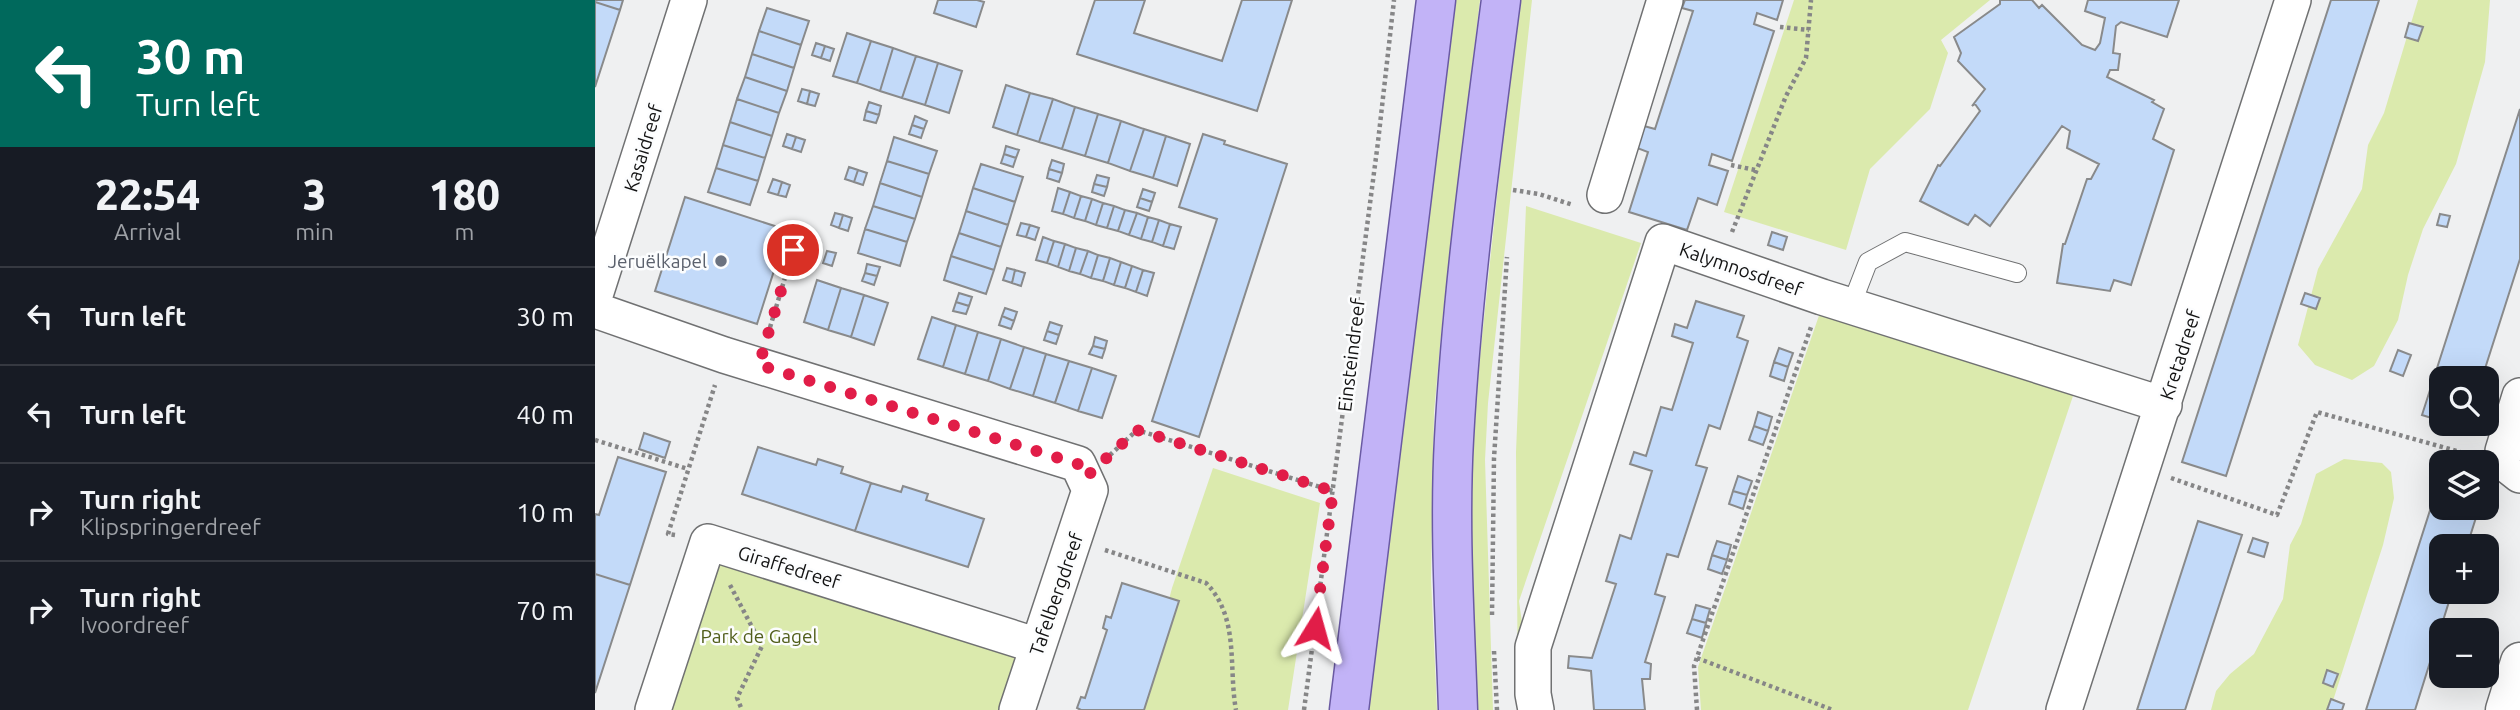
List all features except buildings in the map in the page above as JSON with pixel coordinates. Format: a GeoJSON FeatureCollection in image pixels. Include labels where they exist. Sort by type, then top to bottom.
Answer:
{"type":"FeatureCollection","features":[{"type":"Feature","properties":{"kind":"main road"},"geometry":{"type":"LineString","coordinates":[[1349,710],[1436,0]]}},
{"type":"Feature","properties":{"kind":"main road"},"geometry":{"type":"LineString","coordinates":[[1458,710],[1451,528],[1454,440],[1467,261],[1501,0]]}},
{"type":"Feature","properties":{"kind":"street","name":"Kasaidreef"},"geometry":{"type":"LineString","coordinates":[[595,295],[689,0]]}},
{"type":"Feature","properties":{"kind":"street"},"geometry":{"type":"LineString","coordinates":[[1605,195],[1665,0]]}},
{"type":"Feature","properties":{"kind":"street","name":"Kretadreef"},"geometry":{"type":"LineString","coordinates":[[2064,710],[2293,0]]}},
{"type":"Feature","properties":{"kind":"street","name":"Kalymnosdreef"},"geometry":{"type":"LineString","coordinates":[[1537,710],[1533,694],[1533,648],[1663,242],[1836,301],[2164,405]]}},
{"type":"Feature","properties":{"kind":"street"},"geometry":{"type":"LineString","coordinates":[[595,310],[724,355],[1078,464],[1086,477]]}},
{"type":"Feature","properties":{"kind":"street"},"geometry":{"type":"LineString","coordinates":[[2513,470],[2503,451],[2520,396]]}},
{"type":"Feature","properties":{"kind":"street","name":"Tafelbergdreef"},"geometry":{"type":"LineString","coordinates":[[1017,710],[1090,490],[1086,477]]}},
{"type":"Feature","properties":{"kind":"street"},"geometry":{"type":"LineString","coordinates":[[653,710],[708,542]]}},
{"type":"Feature","properties":{"kind":"street","name":"Giraffedreef"},"geometry":{"type":"LineString","coordinates":[[708,542],[1038,646]]}},
{"type":"Feature","properties":{"kind":"street"},"geometry":{"type":"LineString","coordinates":[[2505,710],[2520,662]]}},
{"type":"Feature","properties":{"kind":"lane"},"geometry":{"type":"LineString","coordinates":[[1836,301],[1868,262],[1905,242],[2017,273]]}},
{"type":"Feature","properties":{"kind":"path","name":"Einsteindreef"},"geometry":{"type":"LineString","coordinates":[[1304,710],[1394,0]]}},
{"type":"Feature","properties":{"kind":"path"},"geometry":{"type":"LineString","coordinates":[[1721,262],[1755,170],[1786,96],[1806,58],[1811,0]]}},
{"type":"Feature","properties":{"kind":"path"},"geometry":{"type":"LineString","coordinates":[[1780,27],[1809,30]]}},
{"type":"Feature","properties":{"kind":"path"},"geometry":{"type":"LineString","coordinates":[[1731,165],[1755,170]]}},
{"type":"Feature","properties":{"kind":"path"},"geometry":{"type":"LineString","coordinates":[[1512,202],[1515,177]]}},
{"type":"Feature","properties":{"kind":"path"},"geometry":{"type":"LineString","coordinates":[[759,365],[800,228]]}},
{"type":"Feature","properties":{"kind":"path"},"geometry":{"type":"LineString","coordinates":[[1492,622],[1493,458],[1508,252]]}},
{"type":"Feature","properties":{"kind":"path"},"geometry":{"type":"LineString","coordinates":[[1697,710],[1694,666],[1836,301]]}},
{"type":"Feature","properties":{"kind":"path"},"geometry":{"type":"LineString","coordinates":[[724,355],[668,534],[708,542],[762,646],[737,698],[742,710]]}},
{"type":"Feature","properties":{"kind":"path"},"geometry":{"type":"LineString","coordinates":[[2143,468],[2277,515],[2317,412],[2513,470]]}},
{"type":"Feature","properties":{"kind":"path"},"geometry":{"type":"LineString","coordinates":[[1086,477],[1137,430],[1333,491]]}},
{"type":"Feature","properties":{"kind":"path"},"geometry":{"type":"LineString","coordinates":[[595,440],[688,469]]}},
{"type":"Feature","properties":{"kind":"path"},"geometry":{"type":"LineString","coordinates":[[1074,540],[1206,583],[1227,614],[1233,653],[1233,695],[1236,710]]}},
{"type":"Feature","properties":{"kind":"path"},"geometry":{"type":"LineString","coordinates":[[1493,647],[1497,710]]}},
{"type":"Feature","properties":{"kind":"path"},"geometry":{"type":"LineString","coordinates":[[1697,659],[1833,710]]}},
{"type":"Feature","properties":{"kind":"green space"},"geometry":{"type":"Polygon","coordinates":[[[1450,0],[1480,0],[1434,412],[1431,579],[1437,710],[1362,710],[1450,0]]]}},
{"type":"Feature","properties":{"kind":"green space"},"geometry":{"type":"Polygon","coordinates":[[[1518,0],[1532,0],[1488,403],[1485,460],[1493,710],[1471,710],[1469,459],[1518,0]]]}},
{"type":"Feature","properties":{"kind":"green space"},"geometry":{"type":"Polygon","coordinates":[[[1794,0],[1990,0],[1941,40],[1948,53],[1930,109],[1870,169],[1846,250],[1724,212],[1794,0]]]}},
{"type":"Feature","properties":{"kind":"green space"},"geometry":{"type":"Polygon","coordinates":[[[2418,0],[2490,0],[2485,62],[2456,164],[2423,229],[2408,275],[2398,320],[2374,366],[2352,380],[2315,365],[2298,345],[2318,269],[2362,189],[2368,145],[2384,113],[2418,0]]]}},
{"type":"Feature","properties":{"kind":"green space"},"geometry":{"type":"Polygon","coordinates":[[[1526,206],[1641,243],[1519,601],[1525,645],[1525,710],[1518,710],[1516,452],[1526,206]]]}},
{"type":"Feature","properties":{"kind":"green space"},"geometry":{"type":"Polygon","coordinates":[[[1824,301],[2076,387],[1968,710],[1701,710],[1698,667],[1824,301]]]}},
{"type":"Feature","properties":{"kind":"green space"},"geometry":{"type":"Polygon","coordinates":[[[2344,459],[2382,463],[2391,472],[2394,498],[2383,545],[2330,710],[2211,710],[2216,691],[2230,674],[2254,654],[2283,599],[2290,545],[2301,524],[2316,474],[2344,459]]]}},
{"type":"Feature","properties":{"kind":"green space"},"geometry":{"type":"Polygon","coordinates":[[[1213,468],[1320,503],[1288,710],[1140,710],[1172,588],[1213,468]]]}},
{"type":"Feature","properties":{"kind":"green space","name":"Park de Gagel"},"geometry":{"type":"Polygon","coordinates":[[[708,542],[1038,646],[1017,710],[659,710],[708,542]]]}},
{"type":"Feature","properties":{"kind":"place","name":"Jeruëlkapel"},"geometry":{"type":"Point","coordinates":[721,261]}},
{"type":"Feature","properties":{"kind":"route"},"geometry":{"type":"LineString","coordinates":[[793,250],[759,365],[979,431],[1078,464],[1086,477],[1137,430],[1333,491],[1315,628]]}}]}
